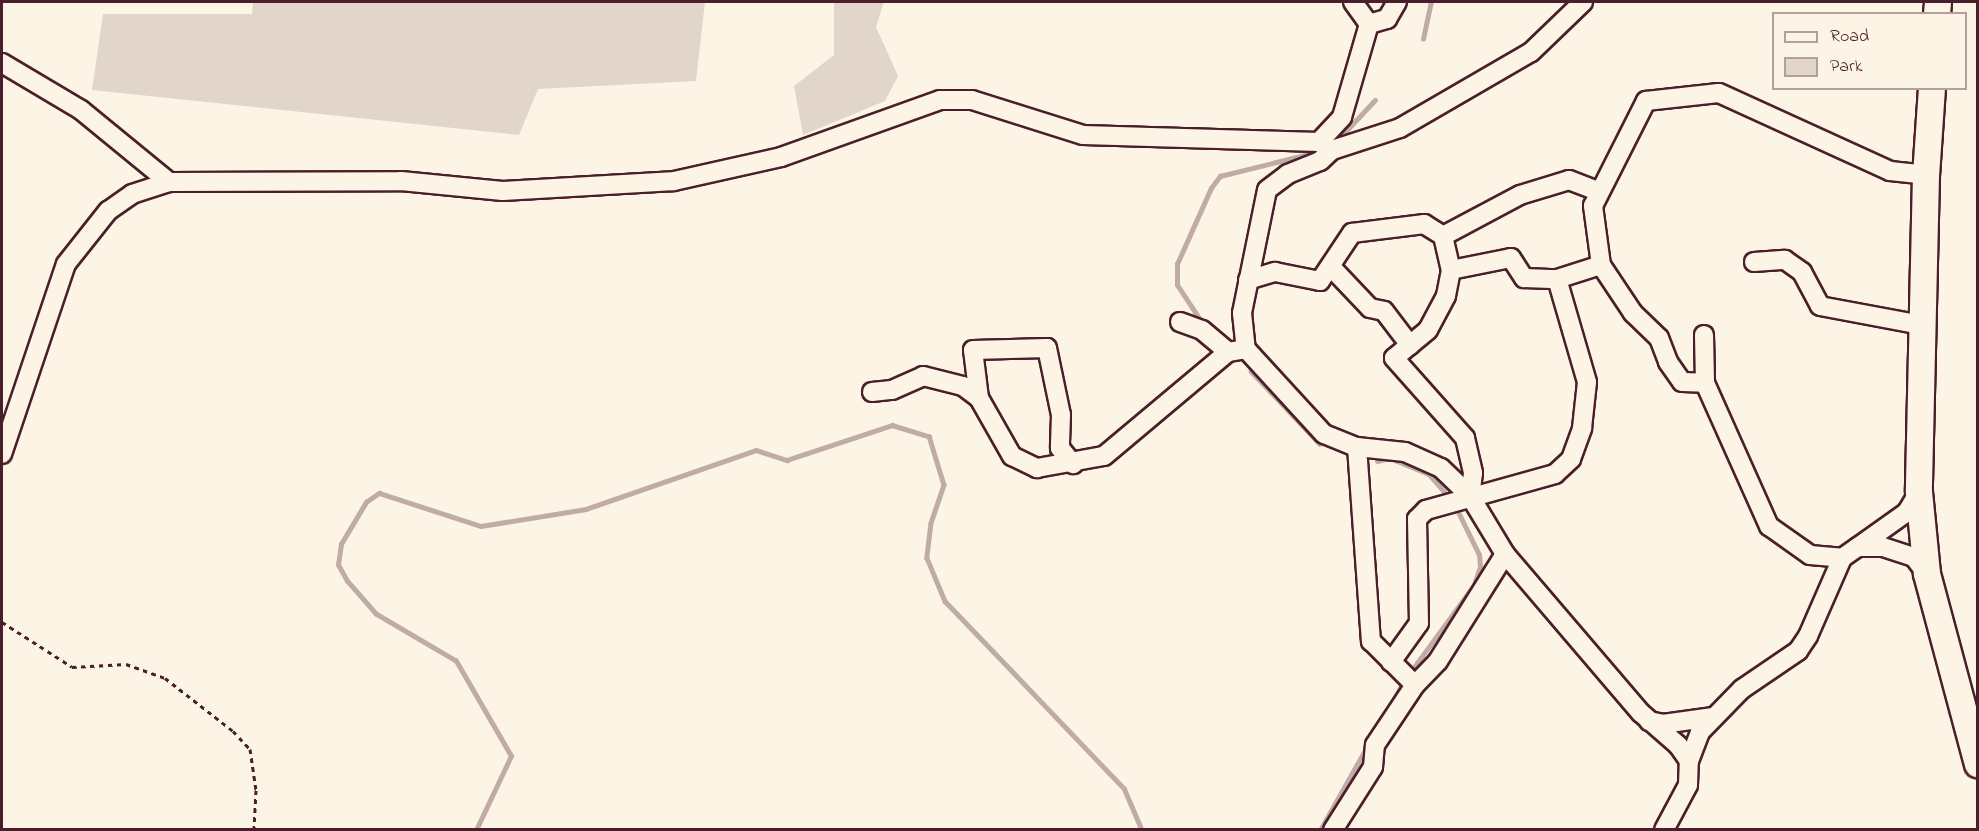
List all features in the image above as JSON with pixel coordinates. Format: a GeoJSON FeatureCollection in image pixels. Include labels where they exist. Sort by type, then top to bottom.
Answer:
{"type":"FeatureCollection","features":[{"type":"Feature","properties":{"kind":"main road"},"geometry":{"type":"LineString","coordinates":[[1932,90],[1926,175],[1919,492],[1927,574],[1977,764]]}},
{"type":"Feature","properties":{"kind":"street"},"geometry":{"type":"LineString","coordinates":[[1353,2],[1369,24]]}},
{"type":"Feature","properties":{"kind":"street"},"geometry":{"type":"LineString","coordinates":[[1369,24],[1387,19],[1397,2]]}},
{"type":"Feature","properties":{"kind":"street"},"geometry":{"type":"LineString","coordinates":[[2,454],[66,264],[108,211],[132,194],[169,182],[401,181],[503,191],[674,181],[781,157],[940,100],[972,100],[1083,135],[1325,146],[1400,129],[1531,52],[1583,2]]}},
{"type":"Feature","properties":{"kind":"street"},"geometry":{"type":"LineString","coordinates":[[1369,24],[1342,117],[1325,146],[1320,161],[1288,174],[1267,190],[1242,313],[1246,349],[1324,434],[1357,447],[1406,452],[1441,468],[1459,501],[1648,720],[1678,745],[1689,761]]}},
{"type":"Feature","properties":{"kind":"street"},"geometry":{"type":"LineString","coordinates":[[2,63],[81,110],[169,182]]}},
{"type":"Feature","properties":{"kind":"street"},"geometry":{"type":"LineString","coordinates":[[1705,383],[1682,382],[1668,362],[1659,338],[1633,313],[1600,265],[1593,220],[1598,191],[1646,101],[1719,93],[1890,171],[1926,175]]}},
{"type":"Feature","properties":{"kind":"street"},"geometry":{"type":"LineString","coordinates":[[1443,236],[1520,195],[1569,180],[1598,191]]}},
{"type":"Feature","properties":{"kind":"street"},"geometry":{"type":"LineString","coordinates":[[1248,280],[1275,272],[1320,281],[1332,268],[1352,233],[1424,224],[1443,236],[1451,270],[1446,296],[1428,330],[1394,358],[1465,438],[1473,473],[1459,501]]}},
{"type":"Feature","properties":{"kind":"street"},"geometry":{"type":"LineString","coordinates":[[1451,270],[1511,258],[1524,278],[1557,279],[1600,265]]}},
{"type":"Feature","properties":{"kind":"street"},"geometry":{"type":"LineString","coordinates":[[1754,262],[1785,260],[1802,272],[1820,306],[1922,325]]}},
{"type":"Feature","properties":{"kind":"street"},"geometry":{"type":"LineString","coordinates":[[1332,268],[1370,308],[1384,311],[1410,345]]}},
{"type":"Feature","properties":{"kind":"street"},"geometry":{"type":"LineString","coordinates":[[1333,830],[1373,767],[1375,745],[1404,675],[1419,623],[1417,519],[1426,510],[1532,483],[1555,474],[1572,459],[1582,428],[1587,382],[1557,279]]}},
{"type":"Feature","properties":{"kind":"street"},"geometry":{"type":"LineString","coordinates":[[1180,322],[1202,330],[1228,352]]}},
{"type":"Feature","properties":{"kind":"street"},"geometry":{"type":"LineString","coordinates":[[1704,335],[1705,383],[1769,526],[1810,555],[1842,558]]}},
{"type":"Feature","properties":{"kind":"street"},"geometry":{"type":"LineString","coordinates":[[1073,464],[1060,448],[1061,415],[1047,348],[973,350],[979,398],[1012,456],[1037,468],[1073,464],[1104,456],[1228,352],[1246,349]]}},
{"type":"Feature","properties":{"kind":"street"},"geometry":{"type":"LineString","coordinates":[[872,392],[892,390],[923,376],[963,386],[979,398]]}},
{"type":"Feature","properties":{"kind":"street"},"geometry":{"type":"LineString","coordinates":[[1357,447],[1371,641],[1404,675]]}},
{"type":"Feature","properties":{"kind":"street"},"geometry":{"type":"LineString","coordinates":[[1664,830],[1688,785],[1689,761],[1700,732],[1712,717],[1742,689],[1798,651],[1808,636],[1842,558],[1907,512],[1919,492]]}},
{"type":"Feature","properties":{"kind":"street"},"geometry":{"type":"LineString","coordinates":[[1858,547],[1884,547],[1914,556],[1927,574]]}},
{"type":"Feature","properties":{"kind":"street"},"geometry":{"type":"LineString","coordinates":[[1404,675],[1438,661],[1505,554]]}},
{"type":"Feature","properties":{"kind":"street"},"geometry":{"type":"LineString","coordinates":[[1648,720],[1663,724],[1712,717]]}},
{"type":"Feature","properties":{"kind":"path"},"geometry":{"type":"LineString","coordinates":[[2,622],[72,667],[126,664],[165,678],[233,731],[250,749],[256,790],[254,830]]}},
{"type":"Feature","properties":{"kind":"green space"},"geometry":{"type":"Polygon","coordinates":[[[253,2],[705,2],[696,81],[538,89],[519,135],[92,90],[103,14],[252,14],[253,2]]]}},
{"type":"Feature","properties":{"kind":"green space"},"geometry":{"type":"Polygon","coordinates":[[[834,2],[884,2],[876,27],[898,76],[885,101],[803,135],[794,86],[834,55],[834,2]]]}},
{"type":"Feature","properties":{"kind":"waterway"},"geometry":{"type":"LineString","coordinates":[[1423,39],[1431,2]]}},
{"type":"Feature","properties":{"kind":"waterway"},"geometry":{"type":"LineString","coordinates":[[1344,133],[1375,100]]}},
{"type":"Feature","properties":{"kind":"waterway"},"geometry":{"type":"LineString","coordinates":[[1202,323],[1177,285],[1177,264],[1211,188],[1220,176],[1309,154]]}},
{"type":"Feature","properties":{"kind":"waterway"},"geometry":{"type":"LineString","coordinates":[[1251,371],[1320,444]]}},
{"type":"Feature","properties":{"kind":"waterway"},"geometry":{"type":"LineString","coordinates":[[476,830],[511,756],[456,661],[376,614],[347,581],[338,565],[341,544],[366,502],[379,493],[481,526],[586,509],[756,450],[787,460],[892,425],[929,436],[944,485],[931,523],[927,558],[945,601],[1124,788],[1142,830]]}},
{"type":"Feature","properties":{"kind":"waterway"},"geometry":{"type":"LineString","coordinates":[[1377,461],[1390,458],[1429,474],[1451,499]]}},
{"type":"Feature","properties":{"kind":"waterway"},"geometry":{"type":"LineString","coordinates":[[1409,674],[1474,585],[1480,566],[1479,555],[1455,506]]}},
{"type":"Feature","properties":{"kind":"waterway"},"geometry":{"type":"LineString","coordinates":[[1320,830],[1404,681]]}}]}
